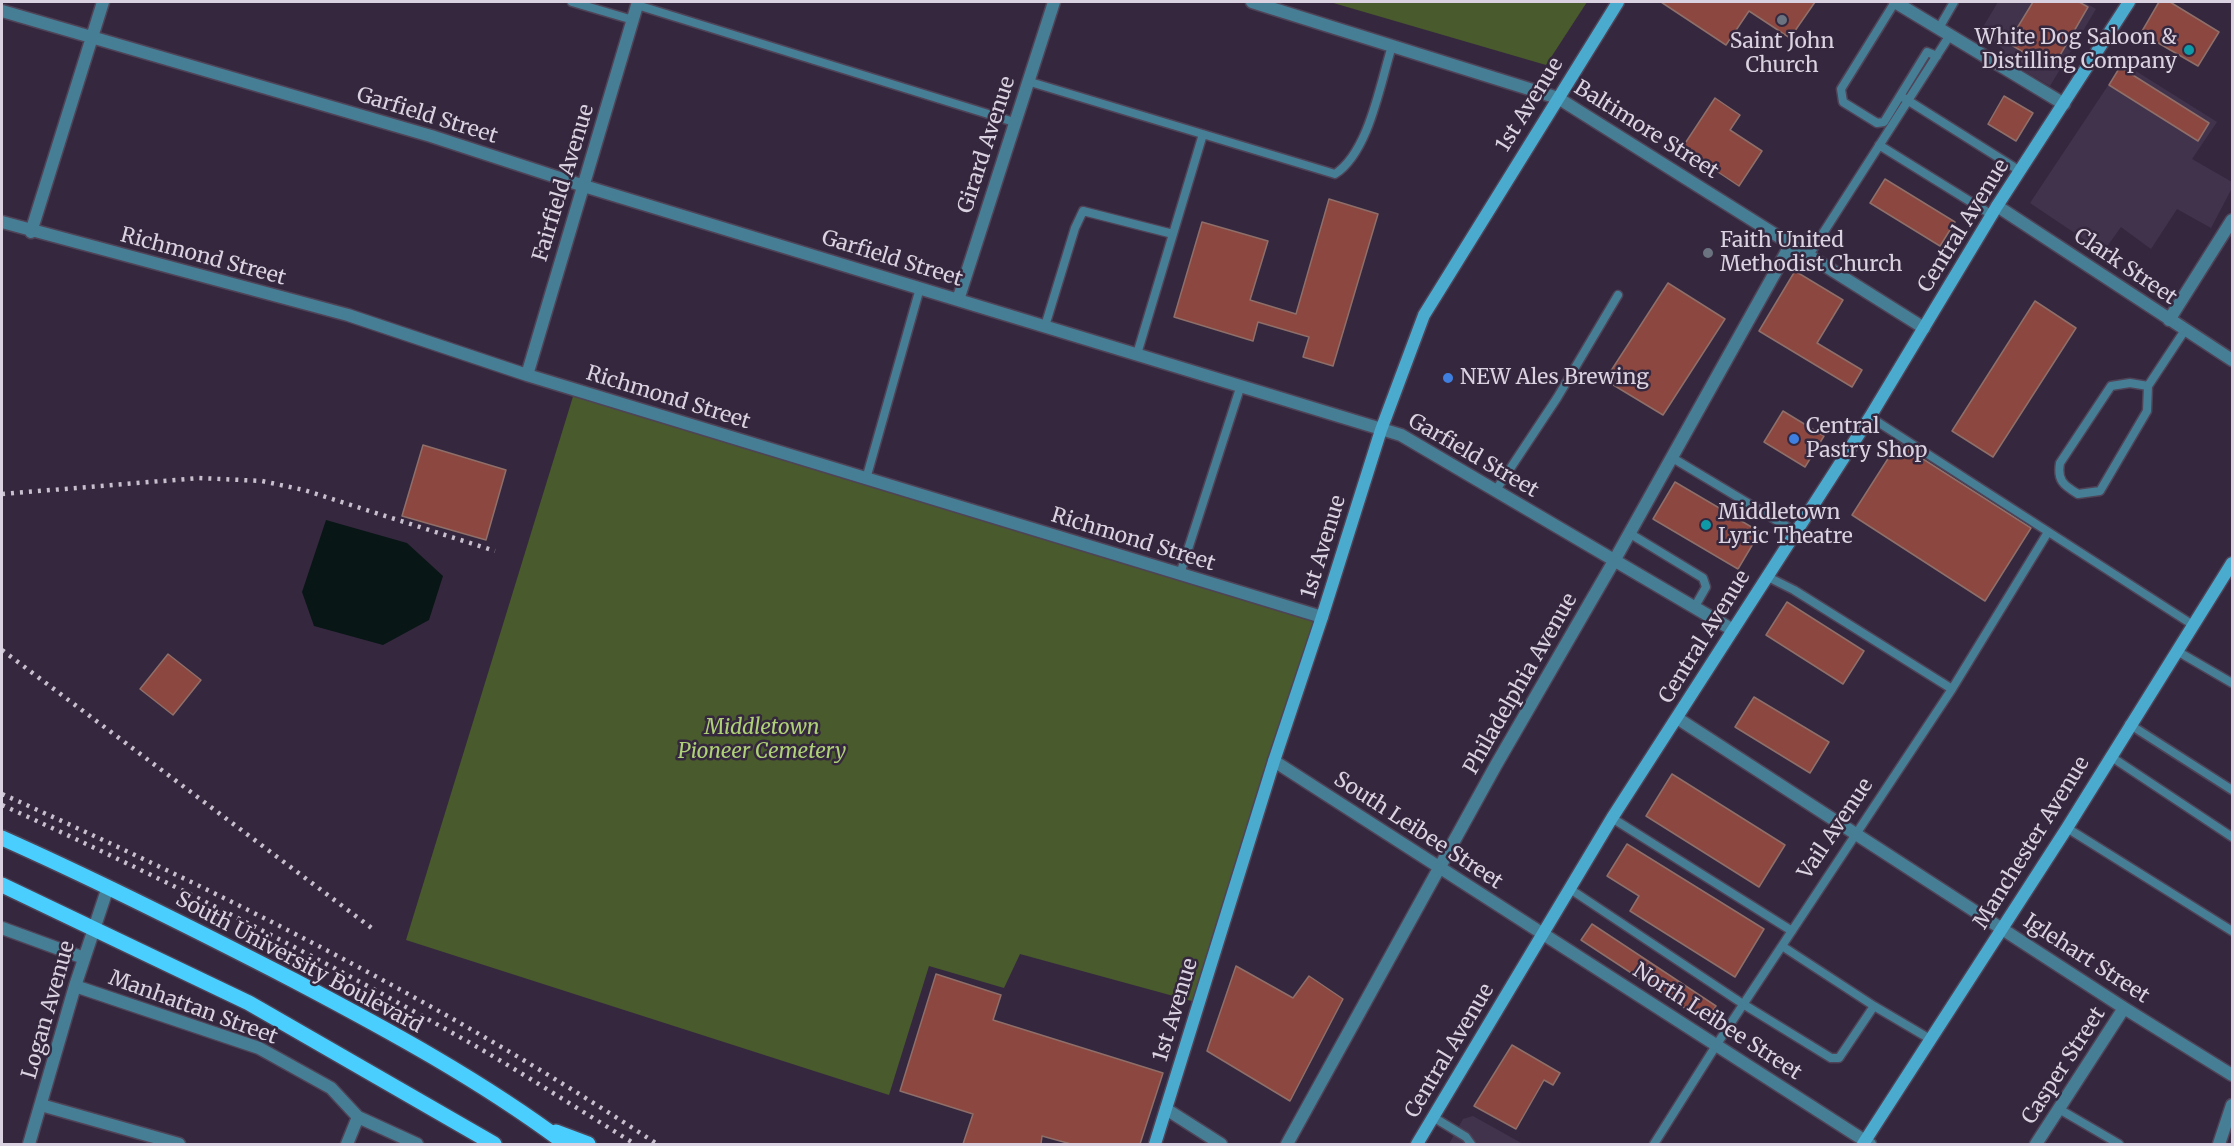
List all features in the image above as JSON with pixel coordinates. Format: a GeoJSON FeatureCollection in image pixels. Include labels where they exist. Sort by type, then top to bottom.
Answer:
{"type":"FeatureCollection","features":[{"type":"Feature","properties":{"kind":"main road","name":"South University Boulevard"},"geometry":{"type":"LineString","coordinates":[[2,838],[108,887],[367,1019],[482,1087],[566,1144]]}},
{"type":"Feature","properties":{"kind":"main road"},"geometry":{"type":"LineString","coordinates":[[2,885],[249,1003],[494,1144]]}},
{"type":"Feature","properties":{"kind":"main road"},"geometry":{"type":"LineString","coordinates":[[545,1128],[588,1144]]}},
{"type":"Feature","properties":{"kind":"street"},"geometry":{"type":"LineString","coordinates":[[31,232],[103,2]]}},
{"type":"Feature","properties":{"kind":"street","name":"Girard Avenue"},"geometry":{"type":"LineString","coordinates":[[958,300],[1054,2]]}},
{"type":"Feature","properties":{"kind":"street","name":"Baltimore Street"},"geometry":{"type":"LineString","coordinates":[[1252,2],[1558,98],[1924,328]]}},
{"type":"Feature","properties":{"kind":"street","name":"1st Avenue"},"geometry":{"type":"LineString","coordinates":[[1155,1144],[1274,761],[1381,430],[1424,315],[1618,2]]}},
{"type":"Feature","properties":{"kind":"street"},"geometry":{"type":"LineString","coordinates":[[1895,2],[2064,104]]}},
{"type":"Feature","properties":{"kind":"street","name":"Central Avenue"},"geometry":{"type":"LineString","coordinates":[[1417,1144],[1612,818],[1870,417],[1995,210],[2129,2]]}},
{"type":"Feature","properties":{"kind":"street","name":"Fairfield Avenue"},"geometry":{"type":"LineString","coordinates":[[527,375],[637,3]]}},
{"type":"Feature","properties":{"kind":"street","name":"Garfield Street"},"geometry":{"type":"LineString","coordinates":[[2,11],[431,136],[584,186],[1401,435],[1733,630]]}},
{"type":"Feature","properties":{"kind":"street","name":"Clark Street"},"geometry":{"type":"LineString","coordinates":[[1995,210],[2232,360]]}},
{"type":"Feature","properties":{"kind":"street"},"geometry":{"type":"LineString","coordinates":[[2169,320],[2232,220]]}},
{"type":"Feature","properties":{"kind":"street","name":"Richmond Street"},"geometry":{"type":"LineString","coordinates":[[2,222],[31,232],[348,315],[527,375],[1322,617]]}},
{"type":"Feature","properties":{"kind":"street","name":"Philadelphia Avenue"},"geometry":{"type":"LineString","coordinates":[[1287,1144],[1496,765],[1614,561],[1791,244]]}},
{"type":"Feature","properties":{"kind":"street","name":"Manchester Avenue"},"geometry":{"type":"LineString","coordinates":[[1866,1144],[1930,1039],[2067,828],[2129,724],[2232,562]]}},
{"type":"Feature","properties":{"kind":"street","name":"Iglehart Street"},"geometry":{"type":"LineString","coordinates":[[1677,718],[2124,1008],[2232,1075]]}},
{"type":"Feature","properties":{"kind":"street","name":"South Leibee Street"},"geometry":{"type":"LineString","coordinates":[[1274,761],[1543,934]]}},
{"type":"Feature","properties":{"kind":"street","name":"Logan Avenue"},"geometry":{"type":"LineString","coordinates":[[29,1144],[75,986],[108,887]]}},
{"type":"Feature","properties":{"kind":"street"},"geometry":{"type":"LineString","coordinates":[[2,928],[84,958]]}},
{"type":"Feature","properties":{"kind":"street","name":"North Leibee Street"},"geometry":{"type":"LineString","coordinates":[[1543,934],[1717,1044],[1866,1144]]}},
{"type":"Feature","properties":{"kind":"street","name":"Manhattan Street"},"geometry":{"type":"LineString","coordinates":[[75,986],[259,1048],[331,1089],[358,1117],[417,1144]]}},
{"type":"Feature","properties":{"kind":"street","name":"Casper Street"},"geometry":{"type":"LineString","coordinates":[[2036,1144],[2124,1008]]}},
{"type":"Feature","properties":{"kind":"street"},"geometry":{"type":"LineString","coordinates":[[42,1105],[179,1144]]}},
{"type":"Feature","properties":{"kind":"street"},"geometry":{"type":"LineString","coordinates":[[2219,1144],[2232,1105]]}},
{"type":"Feature","properties":{"kind":"street"},"geometry":{"type":"LineString","coordinates":[[1166,1109],[1221,1144]]}},
{"type":"Feature","properties":{"kind":"street"},"geometry":{"type":"LineString","coordinates":[[347,1144],[358,1117]]}},
{"type":"Feature","properties":{"kind":"lane"},"geometry":{"type":"LineString","coordinates":[[572,2],[633,20]]}},
{"type":"Feature","properties":{"kind":"lane"},"geometry":{"type":"LineString","coordinates":[[1895,2],[1841,89],[1843,102],[1876,123],[1884,122],[1936,56],[1954,2]]}},
{"type":"Feature","properties":{"kind":"lane"},"geometry":{"type":"LineString","coordinates":[[637,3],[1014,122]]}},
{"type":"Feature","properties":{"kind":"lane"},"geometry":{"type":"LineString","coordinates":[[1027,81],[1335,174],[1347,166],[1360,147],[1392,46]]}},
{"type":"Feature","properties":{"kind":"lane"},"geometry":{"type":"LineString","coordinates":[[1809,255],[1880,145],[1904,98]]}},
{"type":"Feature","properties":{"kind":"lane"},"geometry":{"type":"LineString","coordinates":[[1904,98],[2020,171]]}},
{"type":"Feature","properties":{"kind":"lane"},"geometry":{"type":"LineString","coordinates":[[1137,354],[1203,134]]}},
{"type":"Feature","properties":{"kind":"lane"},"geometry":{"type":"LineString","coordinates":[[1880,145],[1995,210]]}},
{"type":"Feature","properties":{"kind":"lane"},"geometry":{"type":"LineString","coordinates":[[1045,326],[1075,228],[1083,211],[1173,234]]}},
{"type":"Feature","properties":{"kind":"lane"},"geometry":{"type":"LineString","coordinates":[[866,478],[920,288]]}},
{"type":"Feature","properties":{"kind":"lane"},"geometry":{"type":"LineString","coordinates":[[1496,490],[1557,398],[1618,295]]}},
{"type":"Feature","properties":{"kind":"lane"},"geometry":{"type":"LineString","coordinates":[[2148,386],[2130,383],[2111,387],[2060,463],[2058,475],[2063,485],[2078,494],[2088,495],[2100,491],[2147,411],[2148,386],[2185,330]]}},
{"type":"Feature","properties":{"kind":"lane"},"geometry":{"type":"LineString","coordinates":[[1180,574],[1241,385]]}},
{"type":"Feature","properties":{"kind":"lane"},"geometry":{"type":"LineString","coordinates":[[1870,417],[2193,625]]}},
{"type":"Feature","properties":{"kind":"lane"},"geometry":{"type":"LineString","coordinates":[[1671,457],[1796,532]]}},
{"type":"Feature","properties":{"kind":"lane","name":"Vail Avenue"},"geometry":{"type":"LineString","coordinates":[[1654,1144],[1743,1004],[1952,689],[2048,532]]}},
{"type":"Feature","properties":{"kind":"lane"},"geometry":{"type":"LineString","coordinates":[[1629,533],[1703,578],[1706,587],[1694,608]]}},
{"type":"Feature","properties":{"kind":"lane"},"geometry":{"type":"LineString","coordinates":[[1766,576],[1794,590],[1952,689]]}},
{"type":"Feature","properties":{"kind":"lane"},"geometry":{"type":"LineString","coordinates":[[2177,651],[2232,683]]}},
{"type":"Feature","properties":{"kind":"lane"},"geometry":{"type":"LineString","coordinates":[[2129,724],[2232,790]]}},
{"type":"Feature","properties":{"kind":"lane"},"geometry":{"type":"LineString","coordinates":[[2110,756],[2232,837]]}},
{"type":"Feature","properties":{"kind":"lane"},"geometry":{"type":"LineString","coordinates":[[1612,818],[1791,931]]}},
{"type":"Feature","properties":{"kind":"lane"},"geometry":{"type":"LineString","coordinates":[[2067,828],[2232,931]]}},
{"type":"Feature","properties":{"kind":"lane"},"geometry":{"type":"LineString","coordinates":[[1570,889],[1743,1004],[1831,1058],[1839,1058],[1874,1006]]}},
{"type":"Feature","properties":{"kind":"lane"},"geometry":{"type":"LineString","coordinates":[[1782,946],[1874,1006],[1930,1039]]}},
{"type":"Feature","properties":{"kind":"lane"},"geometry":{"type":"LineString","coordinates":[[2059,1109],[2119,1144]]}},
{"type":"Feature","properties":{"kind":"lane"},"geometry":{"type":"LineString","coordinates":[[1433,1118],[1466,1137],[1471,1144]]}},
{"type":"Feature","properties":{"kind":"shaded area"},"geometry":{"type":"Polygon","coordinates":[[[1998,2],[2084,2],[2096,9],[2050,86],[2003,59],[2002,48],[1980,32],[1998,2]]]}},
{"type":"Feature","properties":{"kind":"shaded area"},"geometry":{"type":"Polygon","coordinates":[[[2123,63],[2217,122],[2192,159],[2232,182],[2232,188],[2211,228],[2177,209],[2151,249],[2121,227],[2103,252],[2030,203],[2123,63]]]}},
{"type":"Feature","properties":{"kind":"shaded area"},"geometry":{"type":"Polygon","coordinates":[[[326,520],[407,543],[443,576],[429,620],[383,645],[314,626],[302,592],[326,520]]]}},
{"type":"Feature","properties":{"kind":"shaded area"},"geometry":{"type":"Polygon","coordinates":[[[1473,1116],[1523,1144],[1449,1144],[1463,1119],[1473,1116]]]}},
{"type":"Feature","properties":{"kind":"green space"},"geometry":{"type":"Polygon","coordinates":[[[1330,2],[1587,2],[1546,65],[1330,2]]]}},
{"type":"Feature","properties":{"kind":"green space","name":"Middletown Pioneer Cemetery"},"geometry":{"type":"Polygon","coordinates":[[[575,390],[1322,617],[1199,1003],[1020,954],[1004,988],[929,966],[889,1095],[406,940],[575,390]]]}},
{"type":"Feature","properties":{"kind":"building"},"geometry":{"type":"Polygon","coordinates":[[[1661,2],[1815,2],[1790,38],[1749,11],[1726,45],[1661,2]]]}},
{"type":"Feature","properties":{"kind":"building"},"geometry":{"type":"Polygon","coordinates":[[[2033,2],[2079,2],[2088,7],[2052,69],[2008,43],[2033,2]]]}},
{"type":"Feature","properties":{"kind":"building","name":"White Dog Saloon & Distilling Company"},"geometry":{"type":"Polygon","coordinates":[[[2159,2],[2170,2],[2219,32],[2198,66],[2141,33],[2159,2]]]}},
{"type":"Feature","properties":{"kind":"building"},"geometry":{"type":"Polygon","coordinates":[[[2120,67],[2209,123],[2198,141],[2109,85],[2120,67]]]}},
{"type":"Feature","properties":{"kind":"building"},"geometry":{"type":"Polygon","coordinates":[[[2004,96],[2033,113],[2016,141],[1988,124],[2004,96]]]}},
{"type":"Feature","properties":{"kind":"building"},"geometry":{"type":"Polygon","coordinates":[[[1715,98],[1740,115],[1730,130],[1762,151],[1739,186],[1682,148],[1715,98]]]}},
{"type":"Feature","properties":{"kind":"building"},"geometry":{"type":"Polygon","coordinates":[[[1885,179],[1955,222],[1940,246],[1870,203],[1885,179]]]}},
{"type":"Feature","properties":{"kind":"building"},"geometry":{"type":"Polygon","coordinates":[[[1329,199],[1378,214],[1333,366],[1303,357],[1309,337],[1258,322],[1253,341],[1174,317],[1202,222],[1268,241],[1250,300],[1296,314],[1329,199]]]}},
{"type":"Feature","properties":{"kind":"building"},"geometry":{"type":"Polygon","coordinates":[[[1795,271],[1843,300],[1817,343],[1862,370],[1852,387],[1759,331],[1795,271]]]}},
{"type":"Feature","properties":{"kind":"building"},"geometry":{"type":"Polygon","coordinates":[[[1668,283],[1725,319],[1663,415],[1605,380],[1668,283]]]}},
{"type":"Feature","properties":{"kind":"building"},"geometry":{"type":"Polygon","coordinates":[[[2035,301],[2076,328],[1993,457],[1952,431],[2035,301]]]}},
{"type":"Feature","properties":{"kind":"building","name":"Central Pastry Shop"},"geometry":{"type":"Polygon","coordinates":[[[1783,411],[1824,436],[1805,467],[1764,442],[1783,411]]]}},
{"type":"Feature","properties":{"kind":"building"},"geometry":{"type":"Polygon","coordinates":[[[1898,443],[2031,528],[1985,601],[1852,515],[1898,443]]]}},
{"type":"Feature","properties":{"kind":"building"},"geometry":{"type":"Polygon","coordinates":[[[423,445],[506,470],[486,540],[402,516],[423,445]]]}},
{"type":"Feature","properties":{"kind":"building","name":"Middletown Lyric Theatre"},"geometry":{"type":"Polygon","coordinates":[[[1675,482],[1760,532],[1738,569],[1653,519],[1675,482]]]}},
{"type":"Feature","properties":{"kind":"building"},"geometry":{"type":"Polygon","coordinates":[[[1787,602],[1864,651],[1843,684],[1766,635],[1787,602]]]}},
{"type":"Feature","properties":{"kind":"building"},"geometry":{"type":"Polygon","coordinates":[[[168,654],[201,680],[173,715],[140,689],[168,654]]]}},
{"type":"Feature","properties":{"kind":"building"},"geometry":{"type":"Polygon","coordinates":[[[1754,697],[1829,742],[1810,773],[1735,727],[1754,697]]]}},
{"type":"Feature","properties":{"kind":"building"},"geometry":{"type":"Polygon","coordinates":[[[1672,774],[1785,845],[1759,887],[1646,816],[1672,774]]]}},
{"type":"Feature","properties":{"kind":"building"},"geometry":{"type":"Polygon","coordinates":[[[1627,844],[1764,929],[1735,977],[1630,911],[1639,896],[1607,876],[1627,844]]]}},
{"type":"Feature","properties":{"kind":"building"},"geometry":{"type":"Polygon","coordinates":[[[1592,924],[1716,1006],[1706,1022],[1581,940],[1592,924]]]}},
{"type":"Feature","properties":{"kind":"building"},"geometry":{"type":"Polygon","coordinates":[[[1236,966],[1293,998],[1309,976],[1343,999],[1290,1101],[1207,1051],[1236,966]]]}},
{"type":"Feature","properties":{"kind":"building"},"geometry":{"type":"Polygon","coordinates":[[[936,974],[1001,995],[993,1020],[1163,1073],[1140,1144],[1071,1144],[1042,1136],[1041,1144],[963,1144],[973,1114],[900,1091],[936,974]]]}},
{"type":"Feature","properties":{"kind":"building"},"geometry":{"type":"Polygon","coordinates":[[[1512,1045],[1560,1073],[1553,1085],[1544,1080],[1516,1129],[1474,1106],[1512,1045]]]}},
{"type":"Feature","properties":{"kind":"railway"},"geometry":{"type":"LineString","coordinates":[[2,494],[199,478],[262,481],[304,490],[495,551]]}},
{"type":"Feature","properties":{"kind":"railway"},"geometry":{"type":"LineString","coordinates":[[2,650],[373,929]]}},
{"type":"Feature","properties":{"kind":"railway"},"geometry":{"type":"LineString","coordinates":[[2,794],[170,872],[337,956],[500,1046],[657,1144]]}},
{"type":"Feature","properties":{"kind":"railway"},"geometry":{"type":"LineString","coordinates":[[2,805],[174,886],[344,973],[479,1048],[635,1144]]}},
{"type":"Feature","properties":{"kind":"place","name":"Saint John Church"},"geometry":{"type":"Point","coordinates":[1782,20]}},
{"type":"Feature","properties":{"kind":"place","name":"White Dog Saloon & Distilling Company"},"geometry":{"type":"Point","coordinates":[2189,50]}},
{"type":"Feature","properties":{"kind":"place","name":"Faith United Methodist Church"},"geometry":{"type":"Point","coordinates":[1708,253]}},
{"type":"Feature","properties":{"kind":"place","name":"NEW Ales Brewing"},"geometry":{"type":"Point","coordinates":[1448,378]}},
{"type":"Feature","properties":{"kind":"place","name":"Central Pastry Shop"},"geometry":{"type":"Point","coordinates":[1794,439]}},
{"type":"Feature","properties":{"kind":"place","name":"Middletown Lyric Theatre"},"geometry":{"type":"Point","coordinates":[1706,525]}}]}
